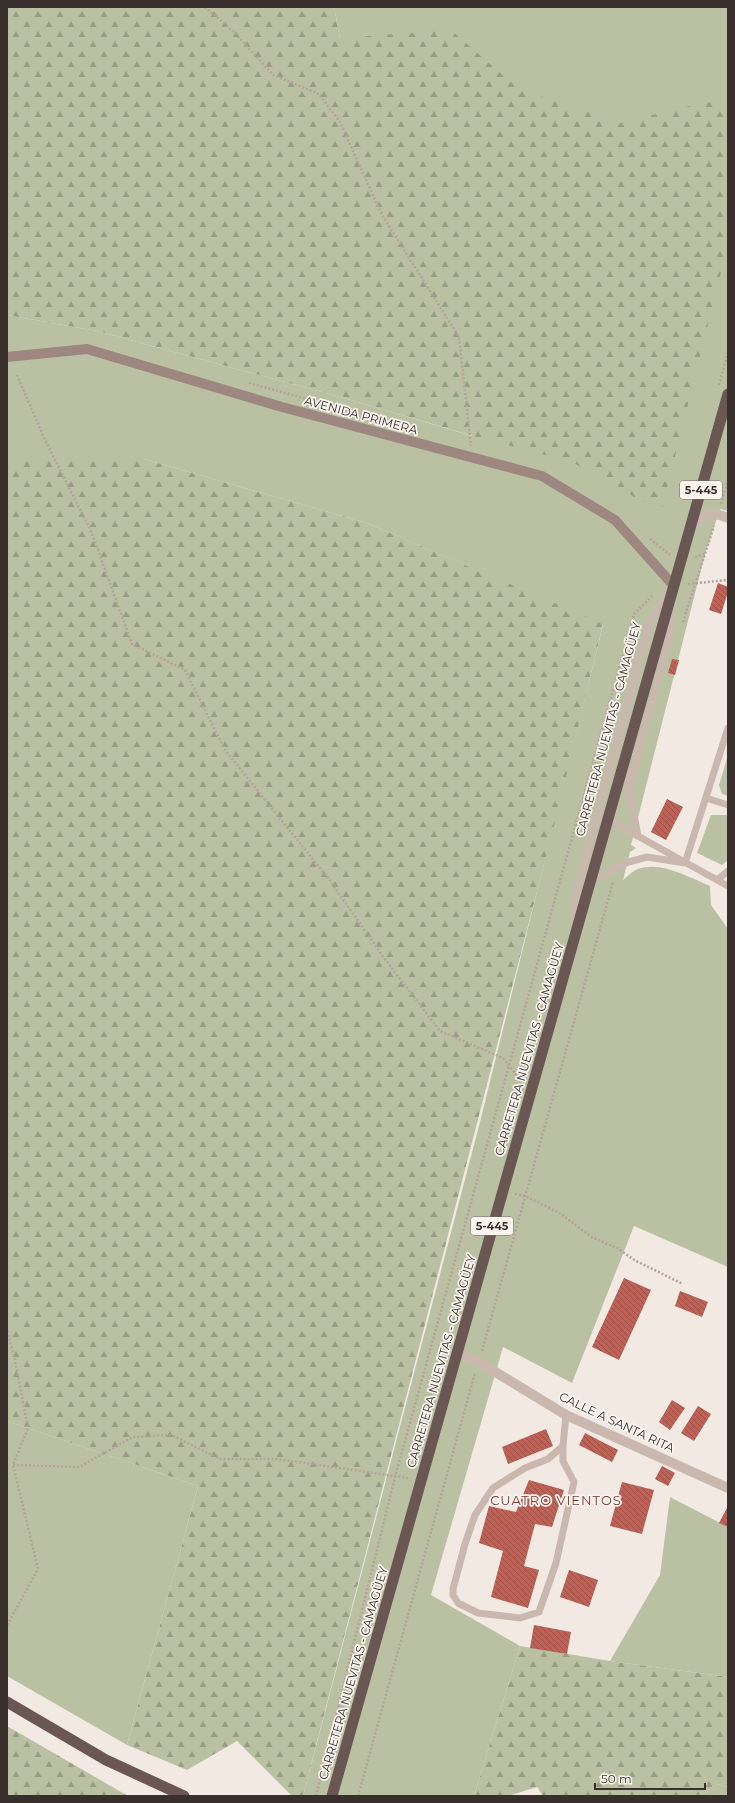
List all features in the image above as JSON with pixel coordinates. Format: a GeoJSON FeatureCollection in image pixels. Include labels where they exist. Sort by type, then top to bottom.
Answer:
{"type":"FeatureCollection","features":[{"type":"Feature","properties":{"kind":"highway","name":"CARRETERA NUEVITAS - CAMAGÜEY"},"geometry":{"type":"LineString","coordinates":[[332,1796],[623,761],[728,394]]}},
{"type":"Feature","properties":{"kind":"highway"},"geometry":{"type":"LineString","coordinates":[[7,1702],[106,1760],[184,1796]]}},
{"type":"Feature","properties":{"kind":"main road","name":"AVENIDA PRIMERA"},"geometry":{"type":"LineString","coordinates":[[7,357],[87,349],[282,407],[542,476],[614,520],[673,585]]}},
{"type":"Feature","properties":{"kind":"street"},"geometry":{"type":"LineString","coordinates":[[691,527],[705,515],[719,514],[728,518]]}},
{"type":"Feature","properties":{"kind":"street","name":"CALLE A SANTA RITA"},"geometry":{"type":"LineString","coordinates":[[457,1352],[479,1362],[566,1415],[728,1488]]}},
{"type":"Feature","properties":{"kind":"lane"},"geometry":{"type":"LineString","coordinates":[[628,788],[671,630],[673,585]]}},
{"type":"Feature","properties":{"kind":"lane","name":"CARRETERA NUEVITAS - CAMAGÜEY"},"geometry":{"type":"LineString","coordinates":[[575,932],[575,897],[650,620],[673,585]]}},
{"type":"Feature","properties":{"kind":"lane"},"geometry":{"type":"LineString","coordinates":[[685,862],[728,728]]}},
{"type":"Feature","properties":{"kind":"lane"},"geometry":{"type":"LineString","coordinates":[[623,761],[638,836]]}},
{"type":"Feature","properties":{"kind":"lane"},"geometry":{"type":"LineString","coordinates":[[706,798],[728,805]]}},
{"type":"Feature","properties":{"kind":"lane"},"geometry":{"type":"LineString","coordinates":[[607,819],[728,886]]}},
{"type":"Feature","properties":{"kind":"lane"},"geometry":{"type":"LineString","coordinates":[[589,883],[625,863],[647,857],[685,862]]}},
{"type":"Feature","properties":{"kind":"lane"},"geometry":{"type":"LineString","coordinates":[[717,880],[728,871]]}},
{"type":"Feature","properties":{"kind":"lane"},"geometry":{"type":"LineString","coordinates":[[563,1446],[548,1459],[525,1468],[493,1488],[475,1515],[465,1544],[453,1595],[458,1603],[478,1613],[520,1618],[539,1612],[556,1563],[574,1482],[563,1461],[566,1415]]}},
{"type":"Feature","properties":{"kind":"path"},"geometry":{"type":"LineString","coordinates":[[205,7],[234,32],[273,75],[319,94],[340,122],[382,215],[459,337],[472,458]]}},
{"type":"Feature","properties":{"kind":"path"},"geometry":{"type":"LineString","coordinates":[[717,390],[728,352]]}},
{"type":"Feature","properties":{"kind":"path"},"geometry":{"type":"LineString","coordinates":[[17,375],[45,440],[91,530],[132,644],[184,670],[225,750],[328,878],[387,962],[440,1031],[503,1058],[530,1093]]}},
{"type":"Feature","properties":{"kind":"path"},"geometry":{"type":"LineString","coordinates":[[247,382],[417,428]]}},
{"type":"Feature","properties":{"kind":"path"},"geometry":{"type":"LineString","coordinates":[[463,441],[478,445]]}},
{"type":"Feature","properties":{"kind":"path"},"geometry":{"type":"LineString","coordinates":[[647,536],[670,556],[672,548]]}},
{"type":"Feature","properties":{"kind":"path"},"geometry":{"type":"LineString","coordinates":[[316,1796],[395,1476],[634,614],[657,591],[663,575]]}},
{"type":"Feature","properties":{"kind":"path"},"geometry":{"type":"LineString","coordinates":[[673,585],[728,580]]}},
{"type":"Feature","properties":{"kind":"path"},"geometry":{"type":"LineString","coordinates":[[358,1796],[614,878],[625,863]]}},
{"type":"Feature","properties":{"kind":"path"},"geometry":{"type":"LineString","coordinates":[[502,1191],[525,1196],[560,1213],[591,1237],[616,1248],[683,1284]]}},
{"type":"Feature","properties":{"kind":"path"},"geometry":{"type":"LineString","coordinates":[[7,1331],[14,1356],[28,1428],[13,1465],[38,1569],[7,1625]]}},
{"type":"Feature","properties":{"kind":"path"},"geometry":{"type":"LineString","coordinates":[[13,1465],[79,1467],[133,1437],[171,1436],[220,1459],[277,1459],[421,1480]]}},
{"type":"Feature","properties":{"kind":"green space"},"geometry":{"type":"Polygon","coordinates":[[[7,7],[334,7],[340,38],[451,30],[519,89],[620,123],[702,103],[728,100],[728,244],[661,512],[572,462],[473,436],[344,398],[97,331],[7,315],[7,7]]]}},
{"type":"Feature","properties":{"kind":"green space"},"geometry":{"type":"Polygon","coordinates":[[[334,7],[728,7],[728,511],[720,509],[705,554],[631,845],[636,848],[630,852],[623,880],[638,869],[656,867],[674,871],[710,886],[711,905],[728,929],[728,1267],[634,1226],[572,1383],[503,1347],[431,1595],[520,1646],[474,1796],[303,1796],[480,1122],[603,625],[367,523],[144,459],[7,459],[7,315],[97,331],[344,398],[472,436],[340,38],[334,7]]]}},
{"type":"Feature","properties":{"kind":"green space"},"geometry":{"type":"Polygon","coordinates":[[[7,459],[144,459],[367,523],[603,624],[558,810],[303,1796],[292,1796],[237,1741],[187,1770],[127,1745],[198,1486],[7,1421],[7,459]]]}},
{"type":"Feature","properties":{"kind":"green space"},"geometry":{"type":"Polygon","coordinates":[[[728,755],[728,796],[722,794],[719,785],[728,755]]]}},
{"type":"Feature","properties":{"kind":"green space"},"geometry":{"type":"Polygon","coordinates":[[[711,815],[728,815],[728,860],[722,865],[697,853],[711,815]]]}},
{"type":"Feature","properties":{"kind":"green space"},"geometry":{"type":"Polygon","coordinates":[[[7,1421],[198,1486],[127,1745],[7,1676],[7,1421]]]}},
{"type":"Feature","properties":{"kind":"green space"},"geometry":{"type":"Polygon","coordinates":[[[670,1497],[728,1527],[728,1677],[610,1661],[660,1575],[670,1497]]]}},
{"type":"Feature","properties":{"kind":"green space"},"geometry":{"type":"Polygon","coordinates":[[[520,1646],[610,1661],[728,1677],[728,1787],[717,1784],[699,1796],[543,1796],[537,1787],[508,1796],[474,1796],[520,1646]]]}},
{"type":"Feature","properties":{"kind":"green space"},"geometry":{"type":"Polygon","coordinates":[[[7,1726],[128,1796],[7,1796],[7,1726]]]}},
{"type":"Feature","properties":{"kind":"green space"},"geometry":{"type":"Polygon","coordinates":[[[717,1784],[728,1787],[728,1796],[699,1796],[717,1784]]]}},
{"type":"Feature","properties":{"kind":"building"},"geometry":{"type":"Polygon","coordinates":[[[718,583],[728,587],[728,592],[721,614],[709,610],[718,583]]]}},
{"type":"Feature","properties":{"kind":"building"},"geometry":{"type":"Polygon","coordinates":[[[672,659],[679,660],[675,675],[668,673],[672,659]]]}},
{"type":"Feature","properties":{"kind":"building"},"geometry":{"type":"Polygon","coordinates":[[[667,799],[683,807],[666,840],[651,832],[667,799]]]}},
{"type":"Feature","properties":{"kind":"building"},"geometry":{"type":"Polygon","coordinates":[[[624,1278],[651,1290],[619,1360],[592,1347],[624,1278]]]}},
{"type":"Feature","properties":{"kind":"building"},"geometry":{"type":"Polygon","coordinates":[[[680,1291],[708,1302],[702,1317],[675,1306],[680,1291]]]}},
{"type":"Feature","properties":{"kind":"building"},"geometry":{"type":"Polygon","coordinates":[[[672,1400],[685,1408],[670,1430],[659,1422],[672,1400]]]}},
{"type":"Feature","properties":{"kind":"building"},"geometry":{"type":"Polygon","coordinates":[[[698,1406],[711,1414],[694,1441],[681,1433],[698,1406]]]}},
{"type":"Feature","properties":{"kind":"building"},"geometry":{"type":"Polygon","coordinates":[[[546,1429],[553,1446],[508,1464],[502,1447],[546,1429]]]}},
{"type":"Feature","properties":{"kind":"building"},"geometry":{"type":"Polygon","coordinates":[[[585,1433],[618,1450],[612,1462],[579,1445],[585,1433]]]}},
{"type":"Feature","properties":{"kind":"building"},"geometry":{"type":"Polygon","coordinates":[[[662,1466],[675,1473],[668,1486],[655,1479],[662,1466]]]}},
{"type":"Feature","properties":{"kind":"building"},"geometry":{"type":"Polygon","coordinates":[[[529,1480],[564,1490],[552,1527],[535,1524],[524,1566],[539,1570],[528,1608],[491,1597],[503,1551],[479,1543],[489,1506],[516,1512],[529,1480]]]}},
{"type":"Feature","properties":{"kind":"building"},"geometry":{"type":"Polygon","coordinates":[[[622,1482],[654,1490],[642,1534],[610,1526],[622,1482]]]}},
{"type":"Feature","properties":{"kind":"building"},"geometry":{"type":"Polygon","coordinates":[[[728,1506],[728,1527],[719,1523],[728,1506]]]}},
{"type":"Feature","properties":{"kind":"building"},"geometry":{"type":"Polygon","coordinates":[[[569,1570],[598,1580],[589,1607],[560,1597],[569,1570]]]}},
{"type":"Feature","properties":{"kind":"building"},"geometry":{"type":"Polygon","coordinates":[[[534,1625],[571,1632],[567,1654],[530,1648],[534,1625]]]}},
{"type":"Feature","properties":{"kind":"district","name":"CUATRO VIENTOS"},"geometry":{"type":"Point","coordinates":[556,1500]}}]}
